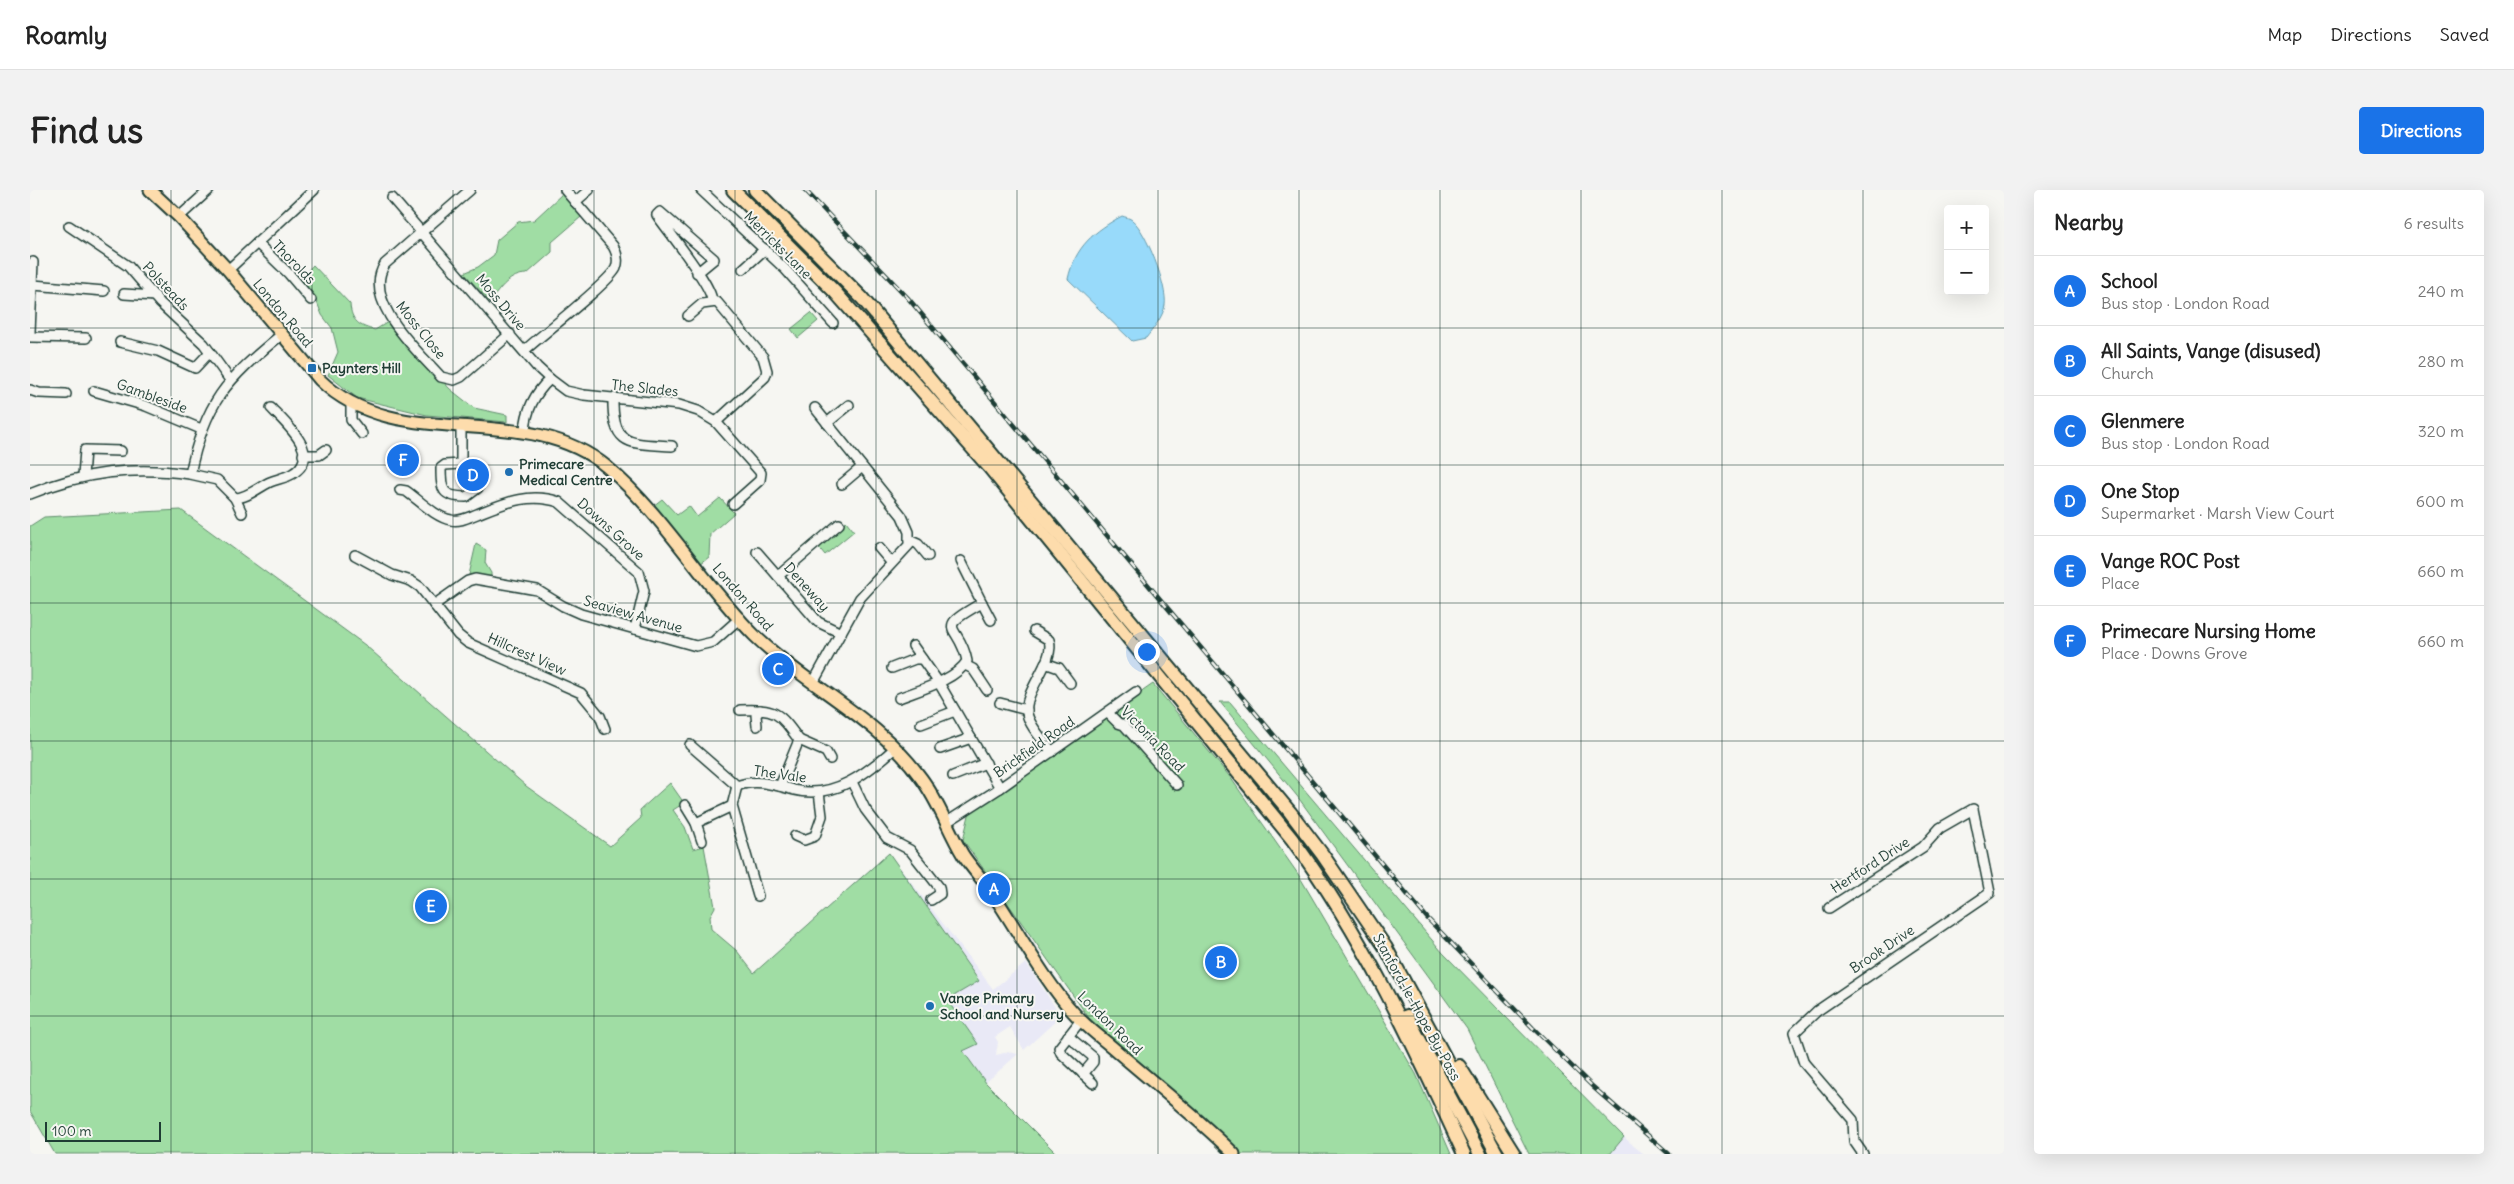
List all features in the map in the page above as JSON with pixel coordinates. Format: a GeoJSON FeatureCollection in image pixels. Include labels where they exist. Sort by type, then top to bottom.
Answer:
{"type":"FeatureCollection","features":[{"type":"Feature","properties":{"kind":"highway"},"geometry":{"type":"LineString","coordinates":[[733,190],[835,292],[989,468],[1239,771],[1321,878],[1348,923],[1398,1017],[1464,1154]]}},
{"type":"Feature","properties":{"kind":"highway"},"geometry":{"type":"LineString","coordinates":[[755,190],[862,298],[1254,768],[1322,854],[1365,916],[1514,1154]]}},
{"type":"Feature","properties":{"kind":"highway","name":"Stanford-le-Hope By-Pass"},"geometry":{"type":"LineString","coordinates":[[1321,878],[1369,951],[1398,1000],[1480,1154]]}},
{"type":"Feature","properties":{"kind":"highway"},"geometry":{"type":"LineString","coordinates":[[1404,979],[1497,1154]]}},
{"type":"Feature","properties":{"kind":"main road","name":"London Road"},"geometry":{"type":"LineString","coordinates":[[150,190],[179,217],[228,270],[320,380],[333,393],[351,404],[402,420],[525,431],[563,441],[583,450],[607,467],[650,512],[740,618],[784,661],[854,711],[895,748],[920,776],[947,822],[963,855],[989,888],[1058,992],[1081,1020],[1234,1154]]}},
{"type":"Feature","properties":{"kind":"street"},"geometry":{"type":"LineString","coordinates":[[179,217],[209,190]]}},
{"type":"Feature","properties":{"kind":"street"},"geometry":{"type":"LineString","coordinates":[[228,270],[314,190]]}},
{"type":"Feature","properties":{"kind":"street"},"geometry":{"type":"LineString","coordinates":[[422,232],[470,190]]}},
{"type":"Feature","properties":{"kind":"street"},"geometry":{"type":"LineString","coordinates":[[524,350],[604,282],[616,267],[617,253],[613,246],[565,190]]}},
{"type":"Feature","properties":{"kind":"street"},"geometry":{"type":"LineString","coordinates":[[575,202],[589,190]]}},
{"type":"Feature","properties":{"kind":"street","name":"Merricks Lane"},"geometry":{"type":"LineString","coordinates":[[700,190],[765,249],[833,323]]}},
{"type":"Feature","properties":{"kind":"street","name":"Moss Drive"},"geometry":{"type":"LineString","coordinates":[[392,198],[550,379]]}},
{"type":"Feature","properties":{"kind":"street"},"geometry":{"type":"LineString","coordinates":[[697,272],[714,258],[660,212],[657,215],[710,291],[712,301]]}},
{"type":"Feature","properties":{"kind":"street","name":"Polsteads"},"geometry":{"type":"LineString","coordinates":[[69,226],[128,266],[210,352],[230,380]]}},
{"type":"Feature","properties":{"kind":"street","name":"Moss Close"},"geometry":{"type":"LineString","coordinates":[[422,232],[385,264],[381,270],[383,304],[386,313],[395,325],[441,376],[454,380],[461,377],[510,334]]}},
{"type":"Feature","properties":{"kind":"street","name":"Thorolds"},"geometry":{"type":"LineString","coordinates":[[257,243],[289,274],[311,300]]}},
{"type":"Feature","properties":{"kind":"street"},"geometry":{"type":"LineString","coordinates":[[743,269],[765,249]]}},
{"type":"Feature","properties":{"kind":"street"},"geometry":{"type":"LineString","coordinates":[[30,332],[34,285],[33,262]]}},
{"type":"Feature","properties":{"kind":"street"},"geometry":{"type":"LineString","coordinates":[[34,285],[104,291]]}},
{"type":"Feature","properties":{"kind":"street"},"geometry":{"type":"LineString","coordinates":[[124,294],[155,296]]}},
{"type":"Feature","properties":{"kind":"street"},"geometry":{"type":"LineString","coordinates":[[688,316],[702,304],[712,301],[722,305],[763,357],[767,371],[760,382],[716,422]]}},
{"type":"Feature","properties":{"kind":"street"},"geometry":{"type":"LineString","coordinates":[[190,474],[201,429],[230,380],[281,335]]}},
{"type":"Feature","properties":{"kind":"street"},"geometry":{"type":"LineString","coordinates":[[30,337],[86,338]]}},
{"type":"Feature","properties":{"kind":"street"},"geometry":{"type":"LineString","coordinates":[[120,342],[158,352],[195,368],[210,352]]}},
{"type":"Feature","properties":{"kind":"street"},"geometry":{"type":"LineString","coordinates":[[525,431],[527,413],[536,397],[550,379]]}},
{"type":"Feature","properties":{"kind":"street","name":"The Slades"},"geometry":{"type":"LineString","coordinates":[[550,379],[566,391],[680,405],[708,415],[760,473],[760,480],[733,504]]}},
{"type":"Feature","properties":{"kind":"street"},"geometry":{"type":"LineString","coordinates":[[30,390],[39,393],[66,394]]}},
{"type":"Feature","properties":{"kind":"street","name":"Gambleside"},"geometry":{"type":"LineString","coordinates":[[94,391],[146,406],[201,429]]}},
{"type":"Feature","properties":{"kind":"street"},"geometry":{"type":"LineString","coordinates":[[613,398],[613,418],[619,434],[625,440],[635,443],[672,446]]}},
{"type":"Feature","properties":{"kind":"street"},"geometry":{"type":"LineString","coordinates":[[351,404],[351,420],[362,434]]}},
{"type":"Feature","properties":{"kind":"street"},"geometry":{"type":"LineString","coordinates":[[826,423],[849,405]]}},
{"type":"Feature","properties":{"kind":"street"},"geometry":{"type":"LineString","coordinates":[[235,498],[240,498],[260,487],[292,474],[301,465],[303,446],[298,436],[271,408]]}},
{"type":"Feature","properties":{"kind":"street"},"geometry":{"type":"LineString","coordinates":[[814,408],[902,516],[909,532],[909,545],[891,562],[860,598],[814,683]]}},
{"type":"Feature","properties":{"kind":"street"},"geometry":{"type":"LineString","coordinates":[[461,426],[461,464],[443,465],[441,468],[441,485],[447,494],[466,498],[478,488]]}},
{"type":"Feature","properties":{"kind":"street"},"geometry":{"type":"LineString","coordinates":[[82,476],[85,450],[121,451]]}},
{"type":"Feature","properties":{"kind":"street"},"geometry":{"type":"LineString","coordinates":[[303,455],[319,455],[326,450]]}},
{"type":"Feature","properties":{"kind":"street"},"geometry":{"type":"LineString","coordinates":[[842,484],[862,467]]}},
{"type":"Feature","properties":{"kind":"street"},"geometry":{"type":"LineString","coordinates":[[30,494],[82,476],[126,470],[190,474],[217,480],[235,498],[242,513]]}},
{"type":"Feature","properties":{"kind":"street","name":"Downs Grove"},"geometry":{"type":"LineString","coordinates":[[400,490],[406,491],[436,512],[453,520],[473,516],[517,498],[550,499],[559,502],[639,572],[644,590],[635,630]]}},
{"type":"Feature","properties":{"kind":"street"},"geometry":{"type":"LineString","coordinates":[[778,576],[839,524]]}},
{"type":"Feature","properties":{"kind":"street"},"geometry":{"type":"LineString","coordinates":[[909,540],[918,544],[928,556]]}},
{"type":"Feature","properties":{"kind":"street"},"geometry":{"type":"LineString","coordinates":[[879,548],[891,562]]}},
{"type":"Feature","properties":{"kind":"street","name":"Deneway"},"geometry":{"type":"LineString","coordinates":[[757,552],[818,622],[841,633]]}},
{"type":"Feature","properties":{"kind":"street","name":"Hillcrest View"},"geometry":{"type":"LineString","coordinates":[[355,555],[392,575],[411,581],[420,587],[458,635],[468,643],[581,693],[600,716],[605,729]]}},
{"type":"Feature","properties":{"kind":"street"},"geometry":{"type":"LineString","coordinates":[[961,561],[992,620]]}},
{"type":"Feature","properties":{"kind":"street","name":"Seaview Avenue"},"geometry":{"type":"LineString","coordinates":[[434,605],[468,581],[475,579],[537,590],[563,606],[581,614],[635,630],[702,646],[713,642],[740,618]]}},
{"type":"Feature","properties":{"kind":"street"},"geometry":{"type":"LineString","coordinates":[[899,698],[939,683],[965,665],[967,661],[966,653],[953,630],[952,624],[955,618],[982,603]]}},
{"type":"Feature","properties":{"kind":"street"},"geometry":{"type":"LineString","coordinates":[[1034,631],[1050,642],[1045,663],[1028,702],[1028,717],[1052,752]]}},
{"type":"Feature","properties":{"kind":"street"},"geometry":{"type":"LineString","coordinates":[[913,646],[939,683],[1000,788]]}},
{"type":"Feature","properties":{"kind":"street"},"geometry":{"type":"LineString","coordinates":[[892,668],[922,658]]}},
{"type":"Feature","properties":{"kind":"street"},"geometry":{"type":"LineString","coordinates":[[1045,663],[1059,668],[1070,683]]}},
{"type":"Feature","properties":{"kind":"street"},"geometry":{"type":"LineString","coordinates":[[965,665],[973,669],[986,690]]}},
{"type":"Feature","properties":{"kind":"street","name":"Brickfield Road"},"geometry":{"type":"LineString","coordinates":[[947,822],[1000,788],[1136,692]]}},
{"type":"Feature","properties":{"kind":"street"},"geometry":{"type":"LineString","coordinates":[[1000,703],[1027,710]]}},
{"type":"Feature","properties":{"kind":"street"},"geometry":{"type":"LineString","coordinates":[[740,710],[768,710],[784,719],[799,740],[826,752],[830,759]]}},
{"type":"Feature","properties":{"kind":"street"},"geometry":{"type":"LineString","coordinates":[[757,726],[756,715],[760,710]]}},
{"type":"Feature","properties":{"kind":"street"},"geometry":{"type":"LineString","coordinates":[[921,724],[955,711]]}},
{"type":"Feature","properties":{"kind":"street","name":"Victoria Road"},"geometry":{"type":"LineString","coordinates":[[1108,713],[1118,723],[1124,725],[1177,785]]}},
{"type":"Feature","properties":{"kind":"street"},"geometry":{"type":"LineString","coordinates":[[940,749],[971,738]]}},
{"type":"Feature","properties":{"kind":"street"},"geometry":{"type":"LineString","coordinates":[[780,786],[799,740]]}},
{"type":"Feature","properties":{"kind":"street","name":"The Vale"},"geometry":{"type":"LineString","coordinates":[[690,745],[738,786]]}},
{"type":"Feature","properties":{"kind":"street","name":"The Vale"},"geometry":{"type":"LineString","coordinates":[[738,786],[748,782],[780,786],[796,791],[819,792],[852,782],[872,770],[895,748]]}},
{"type":"Feature","properties":{"kind":"street"},"geometry":{"type":"LineString","coordinates":[[953,776],[986,763]]}},
{"type":"Feature","properties":{"kind":"street"},"geometry":{"type":"LineString","coordinates":[[852,782],[866,809],[887,838],[910,850],[939,887],[940,894],[932,900]]}},
{"type":"Feature","properties":{"kind":"street","name":"The Vale"},"geometry":{"type":"LineString","coordinates":[[732,806],[738,786]]}},
{"type":"Feature","properties":{"kind":"street"},"geometry":{"type":"LineString","coordinates":[[795,836],[805,844],[815,836],[822,816],[819,792]]}},
{"type":"Feature","properties":{"kind":"street"},"geometry":{"type":"LineString","coordinates":[[685,805],[696,823],[702,841]]}},
{"type":"Feature","properties":{"kind":"street"},"geometry":{"type":"LineString","coordinates":[[696,823],[732,806],[758,896]]}},
{"type":"Feature","properties":{"kind":"street","name":"Hertford Drive"},"geometry":{"type":"LineString","coordinates":[[1829,908],[1923,847],[1940,828],[1973,809],[1990,892]]}},
{"type":"Feature","properties":{"kind":"street","name":"Brook Drive"},"geometry":{"type":"LineString","coordinates":[[1864,1154],[1854,1141],[1853,1120],[1804,1063],[1794,1033],[1817,1010],[1990,892]]}},
{"type":"Feature","properties":{"kind":"street"},"geometry":{"type":"LineString","coordinates":[[1081,1020],[1059,1048],[1061,1053],[1093,1083]]}},
{"type":"Feature","properties":{"kind":"street"},"geometry":{"type":"LineString","coordinates":[[1068,1036],[1093,1057],[1093,1062],[1083,1074]]}},
{"type":"Feature","properties":{"kind":"shaded area","name":"Vange Primary School and Nursery"},"geometry":{"type":"Polygon","coordinates":[[[889,853],[993,989],[1026,963],[1061,1016],[1024,1050],[1010,1027],[995,1037],[998,1042],[996,1055],[1008,1052],[1018,1054],[920,1141],[768,960],[889,853]]]}},
{"type":"Feature","properties":{"kind":"shaded area"},"geometry":{"type":"Polygon","coordinates":[[[1624,1137],[1635,1147],[1644,1154],[1610,1154],[1624,1137]]]}},
{"type":"Feature","properties":{"kind":"green space"},"geometry":{"type":"Polygon","coordinates":[[[562,194],[581,217],[552,242],[552,252],[527,274],[510,279],[490,302],[464,273],[478,267],[494,255],[497,240],[518,222],[534,220],[562,194]]]}},
{"type":"Feature","properties":{"kind":"green space"},"geometry":{"type":"Polygon","coordinates":[[[313,265],[350,304],[352,315],[357,322],[375,330],[388,322],[450,389],[474,408],[507,415],[507,422],[427,415],[357,398],[328,375],[338,352],[332,328],[322,315],[315,297],[301,278],[313,265]]]}},
{"type":"Feature","properties":{"kind":"green space"},"geometry":{"type":"Polygon","coordinates":[[[811,313],[818,321],[798,338],[791,329],[811,313]]]}},
{"type":"Feature","properties":{"kind":"green space"},"geometry":{"type":"Polygon","coordinates":[[[720,498],[734,513],[710,534],[709,557],[700,564],[653,506],[662,499],[677,515],[689,506],[697,517],[720,498]]]}},
{"type":"Feature","properties":{"kind":"green space"},"geometry":{"type":"Polygon","coordinates":[[[181,510],[365,645],[526,786],[610,846],[641,818],[640,810],[670,783],[684,803],[673,810],[685,827],[693,849],[704,846],[715,907],[710,916],[711,929],[737,951],[754,973],[889,853],[979,981],[947,1000],[978,1044],[963,1051],[986,1083],[1056,1153],[55,1154],[30,1111],[30,526],[44,517],[181,510]]]}},
{"type":"Feature","properties":{"kind":"green space"},"geometry":{"type":"Polygon","coordinates":[[[846,521],[854,531],[825,555],[817,545],[846,521]]]}},
{"type":"Feature","properties":{"kind":"green space"},"geometry":{"type":"Polygon","coordinates":[[[476,544],[486,550],[485,563],[491,573],[491,578],[469,575],[476,544]]]}},
{"type":"Feature","properties":{"kind":"green space"},"geometry":{"type":"Polygon","coordinates":[[[1153,684],[1230,777],[1298,874],[1416,1074],[1451,1154],[1238,1154],[1089,1018],[963,840],[970,811],[1153,684]]]}},
{"type":"Feature","properties":{"kind":"green space"},"geometry":{"type":"Polygon","coordinates":[[[1220,702],[1230,702],[1443,953],[1624,1137],[1610,1154],[1529,1154],[1467,1029],[1297,796],[1220,702]]]}},
{"type":"Feature","properties":{"kind":"water"},"geometry":{"type":"Polygon","coordinates":[[[1122,216],[1132,220],[1143,235],[1160,273],[1165,297],[1162,314],[1152,331],[1146,338],[1132,341],[1068,279],[1075,258],[1087,241],[1094,234],[1122,216]]]}},
{"type":"Feature","properties":{"kind":"railway"},"geometry":{"type":"LineString","coordinates":[[805,190],[908,298],[1428,919],[1593,1087],[1669,1154]]}},
{"type":"Feature","properties":{"kind":"place","name":"Paynters Hill"},"geometry":{"type":"Point","coordinates":[312,368]}},
{"type":"Feature","properties":{"kind":"place","name":"Primecare Nursing Home"},"geometry":{"type":"Point","coordinates":[403,460]}},
{"type":"Feature","properties":{"kind":"place","name":"Primecare Medical Centre"},"geometry":{"type":"Point","coordinates":[509,472]}},
{"type":"Feature","properties":{"kind":"place","name":"One Stop"},"geometry":{"type":"Point","coordinates":[473,475]}},
{"type":"Feature","properties":{"kind":"place","name":"Glenmere"},"geometry":{"type":"Point","coordinates":[778,669]}},
{"type":"Feature","properties":{"kind":"place","name":"School"},"geometry":{"type":"Point","coordinates":[994,889]}},
{"type":"Feature","properties":{"kind":"place","name":"Vange ROC Post"},"geometry":{"type":"Point","coordinates":[431,906]}},
{"type":"Feature","properties":{"kind":"place","name":"All Saints, Vange (disused)"},"geometry":{"type":"Point","coordinates":[1221,962]}},
{"type":"Feature","properties":{"kind":"place","name":"Vange Primary School and Nursery"},"geometry":{"type":"Point","coordinates":[930,1006]}}]}
